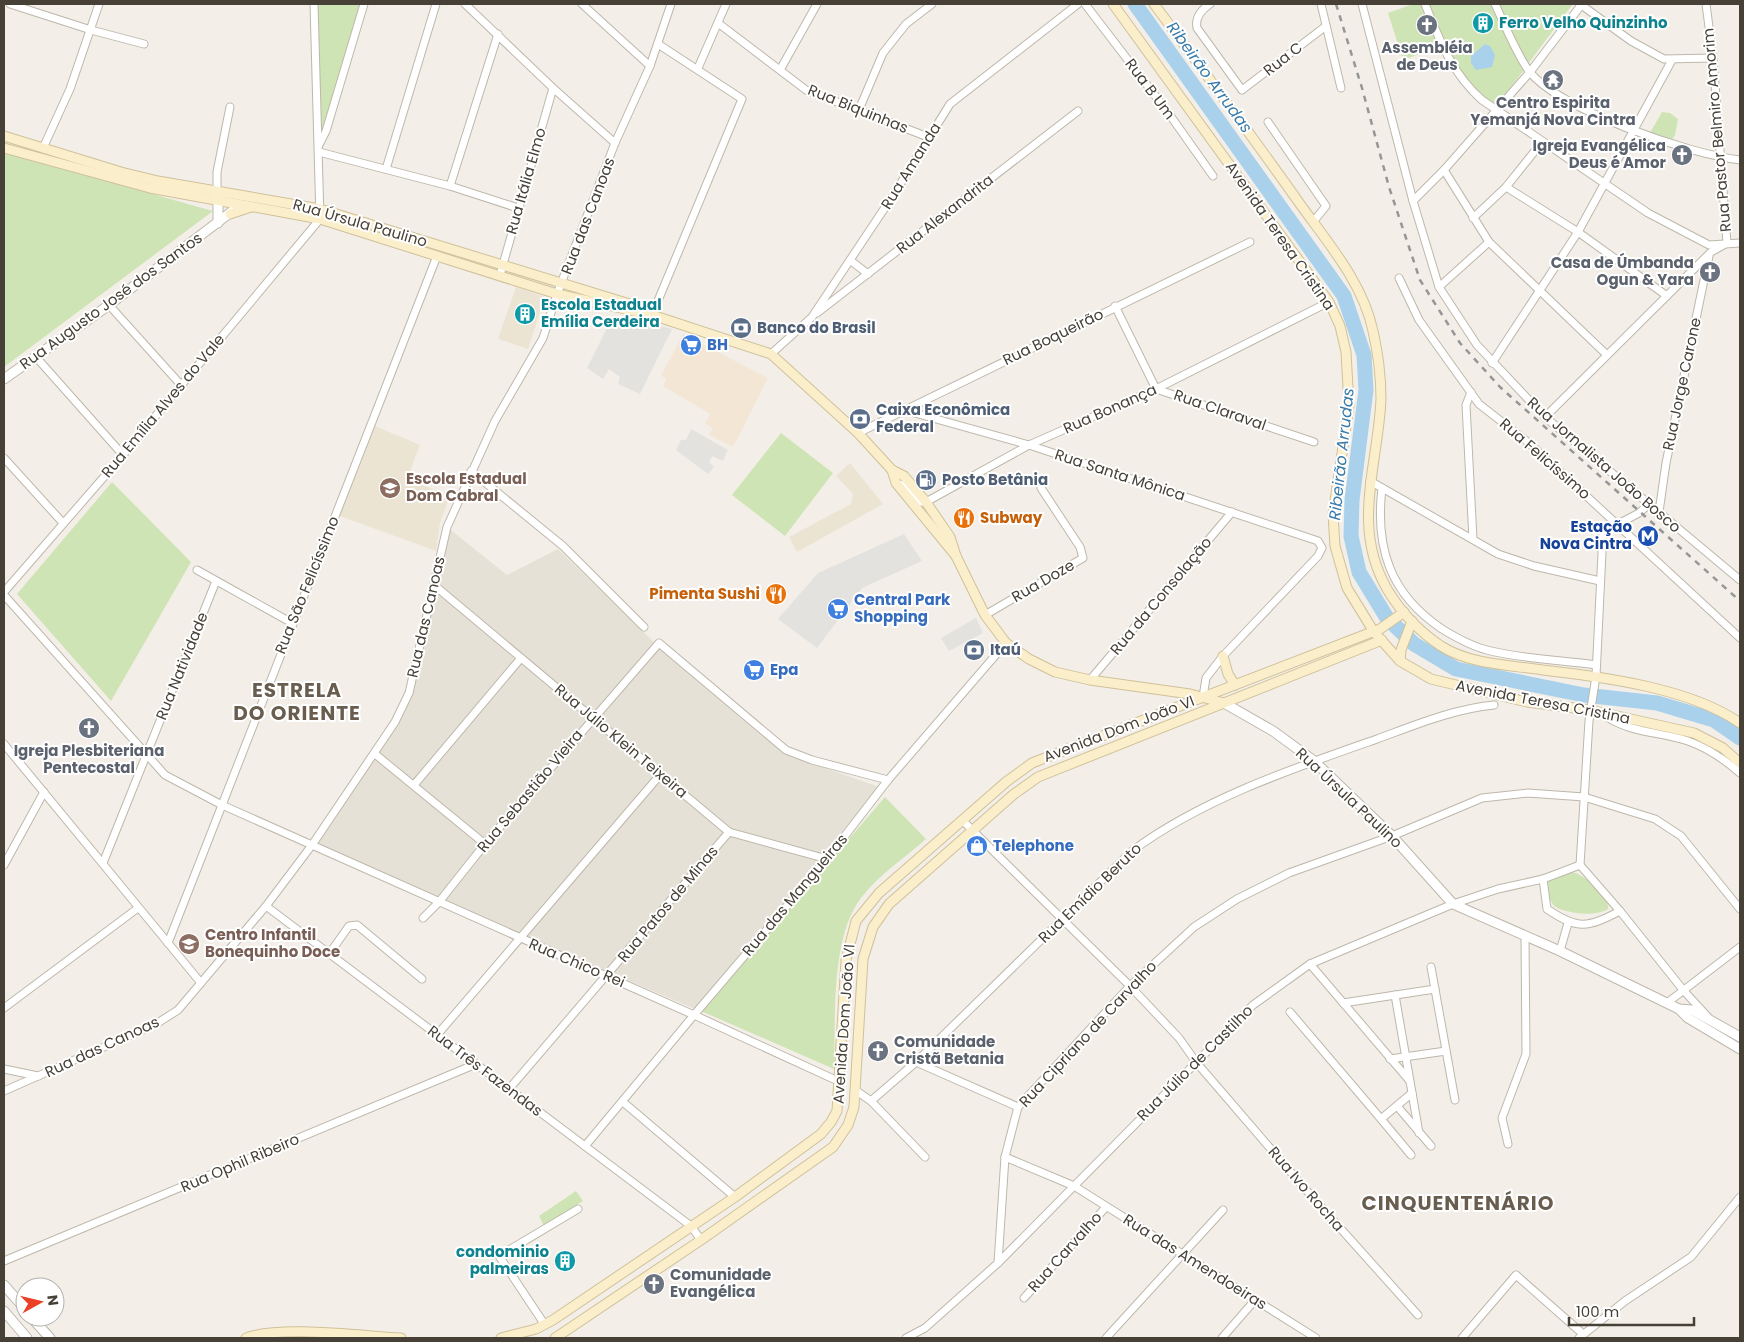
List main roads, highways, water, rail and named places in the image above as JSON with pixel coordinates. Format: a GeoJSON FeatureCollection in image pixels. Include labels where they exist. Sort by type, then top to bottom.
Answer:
{"type":"FeatureCollection","features":[{"type":"Feature","properties":{"kind":"main road","name":"Avenida Teresa Cristina"},"geometry":{"type":"LineString","coordinates":[[1114,4],[1329,302],[1340,326],[1346,352],[1349,406],[1334,514],[1335,546],[1347,588],[1382,640],[1400,661],[1431,679],[1527,702],[1594,709],[1694,733],[1723,748],[1740,763]]}},
{"type":"Feature","properties":{"kind":"main road","name":"Avenida Teresa Cristina"},"geometry":{"type":"LineString","coordinates":[[1154,4],[1355,282],[1372,327],[1380,370],[1381,400],[1370,481],[1369,539],[1372,558],[1383,581],[1410,624],[1442,646],[1472,659],[1566,672],[1697,702],[1740,722]]}},
{"type":"Feature","properties":{"kind":"main road","name":"Rua Úrsula Paulino"},"geometry":{"type":"LineString","coordinates":[[4,136],[121,172],[217,190],[256,206],[320,219],[557,294],[652,315],[771,354],[858,433],[892,470],[904,476],[926,502],[950,537],[956,556],[984,615],[1006,644],[1028,659],[1055,672],[1090,680],[1203,697],[1224,703]]}},
{"type":"Feature","properties":{"kind":"main road","name":"Rua Úrsula Paulino"},"geometry":{"type":"LineString","coordinates":[[4,148],[150,188],[219,201],[238,198],[320,209],[633,305],[652,315]]}},
{"type":"Feature","properties":{"kind":"main road"},"geometry":{"type":"LineString","coordinates":[[230,214],[256,206]]}},
{"type":"Feature","properties":{"kind":"main road","name":"Rua Úrsula Paulino"},"geometry":{"type":"LineString","coordinates":[[892,470],[896,483],[956,556]]}},
{"type":"Feature","properties":{"kind":"main road","name":"Avenida Dom João VI"},"geometry":{"type":"LineString","coordinates":[[501,1338],[549,1322],[735,1197],[820,1134],[831,1122],[837,1110],[846,960],[856,921],[879,893],[962,820],[1032,763],[1377,631],[1402,614]]}},
{"type":"Feature","properties":{"kind":"main road"},"geometry":{"type":"LineString","coordinates":[[1400,661],[1401,650],[1410,624]]}},
{"type":"Feature","properties":{"kind":"main road","name":"Avenida Dom João VI"},"geometry":{"type":"LineString","coordinates":[[559,1336],[702,1240],[833,1147],[848,1125],[854,1107],[863,959],[873,927],[889,904],[973,831],[1038,777],[1382,640]]}},
{"type":"Feature","properties":{"kind":"main road"},"geometry":{"type":"LineString","coordinates":[[1223,656],[1228,674],[1235,685]]}},
{"type":"Feature","properties":{"kind":"main road"},"geometry":{"type":"LineString","coordinates":[[549,1322],[559,1336]]}},
{"type":"Feature","properties":{"kind":"main road"},"geometry":{"type":"LineString","coordinates":[[246,1338],[263,1334],[296,1333],[401,1338]]}},
{"type":"Feature","properties":{"kind":"water"},"geometry":{"type":"Polygon","coordinates":[[[1485,44],[1490,46],[1495,55],[1492,67],[1476,70],[1471,63],[1471,56],[1485,44]]]}},
{"type":"Feature","properties":{"kind":"waterway","name":"Ribeirão Arrudas"},"geometry":{"type":"LineString","coordinates":[[1135,4],[1344,296],[1364,355],[1366,390],[1352,500],[1351,536],[1359,572],[1387,618],[1414,644],[1456,669],[1584,695],[1657,703],[1714,720],[1740,738]]}},
{"type":"Feature","properties":{"kind":"railway"},"geometry":{"type":"LineString","coordinates":[[1336,4],[1362,88],[1389,187],[1420,280],[1460,343],[1500,387],[1740,601]]}},
{"type":"Feature","properties":{"kind":"place","name":"Ferro Velho Quinzinho"},"geometry":{"type":"Point","coordinates":[1483,23]}},
{"type":"Feature","properties":{"kind":"place","name":"Assembléia de Deus"},"geometry":{"type":"Point","coordinates":[1427,25]}},
{"type":"Feature","properties":{"kind":"place","name":"Centro Espirita Yemanjá Nova Cintra"},"geometry":{"type":"Point","coordinates":[1553,80]}},
{"type":"Feature","properties":{"kind":"place","name":"Igreja Evangélica Deus é Amor"},"geometry":{"type":"Point","coordinates":[1682,155]}},
{"type":"Feature","properties":{"kind":"place","name":"Casa de Úmbanda Ogun & Yara"},"geometry":{"type":"Point","coordinates":[1710,272]}},
{"type":"Feature","properties":{"kind":"place","name":"Escola Estadual Emília Cerdeira"},"geometry":{"type":"Point","coordinates":[525,314]}},
{"type":"Feature","properties":{"kind":"place","name":"Banco do Brasil"},"geometry":{"type":"Point","coordinates":[741,328]}},
{"type":"Feature","properties":{"kind":"place","name":"BH"},"geometry":{"type":"Point","coordinates":[691,345]}},
{"type":"Feature","properties":{"kind":"place","name":"Caixa Econômica Federal"},"geometry":{"type":"Point","coordinates":[860,419]}},
{"type":"Feature","properties":{"kind":"place","name":"Posto Betânia"},"geometry":{"type":"Point","coordinates":[926,480]}},
{"type":"Feature","properties":{"kind":"place","name":"Escola Estadual Dom Cabral"},"geometry":{"type":"Point","coordinates":[390,488]}},
{"type":"Feature","properties":{"kind":"place","name":"Subway"},"geometry":{"type":"Point","coordinates":[964,518]}},
{"type":"Feature","properties":{"kind":"place","name":"Estação Nova Cintra"},"geometry":{"type":"Point","coordinates":[1648,536]}},
{"type":"Feature","properties":{"kind":"place","name":"Pimenta Sushi"},"geometry":{"type":"Point","coordinates":[776,594]}},
{"type":"Feature","properties":{"kind":"place","name":"Central Park Shopping"},"geometry":{"type":"Point","coordinates":[838,609]}},
{"type":"Feature","properties":{"kind":"place","name":"Itaú"},"geometry":{"type":"Point","coordinates":[974,650]}},
{"type":"Feature","properties":{"kind":"place","name":"Epa"},"geometry":{"type":"Point","coordinates":[754,670]}},
{"type":"Feature","properties":{"kind":"place","name":"Igreja Plesbiteriana Pentecostal"},"geometry":{"type":"Point","coordinates":[89,728]}},
{"type":"Feature","properties":{"kind":"place","name":"Telephone"},"geometry":{"type":"Point","coordinates":[977,846]}},
{"type":"Feature","properties":{"kind":"place","name":"Centro Infantil Bonequinho Doce"},"geometry":{"type":"Point","coordinates":[189,944]}},
{"type":"Feature","properties":{"kind":"place","name":"Comunidade Cristã Betania"},"geometry":{"type":"Point","coordinates":[878,1051]}},
{"type":"Feature","properties":{"kind":"place","name":"condominio palmeiras"},"geometry":{"type":"Point","coordinates":[565,1261]}},
{"type":"Feature","properties":{"kind":"place","name":"Comunidade Evangélica"},"geometry":{"type":"Point","coordinates":[654,1284]}},
{"type":"Feature","properties":{"kind":"district","name":"ESTRELA DO ORIENTE"},"geometry":{"type":"Point","coordinates":[297,702]}},
{"type":"Feature","properties":{"kind":"district","name":"CINQUENTENÁRIO"},"geometry":{"type":"Point","coordinates":[1458,1203]}}]}
